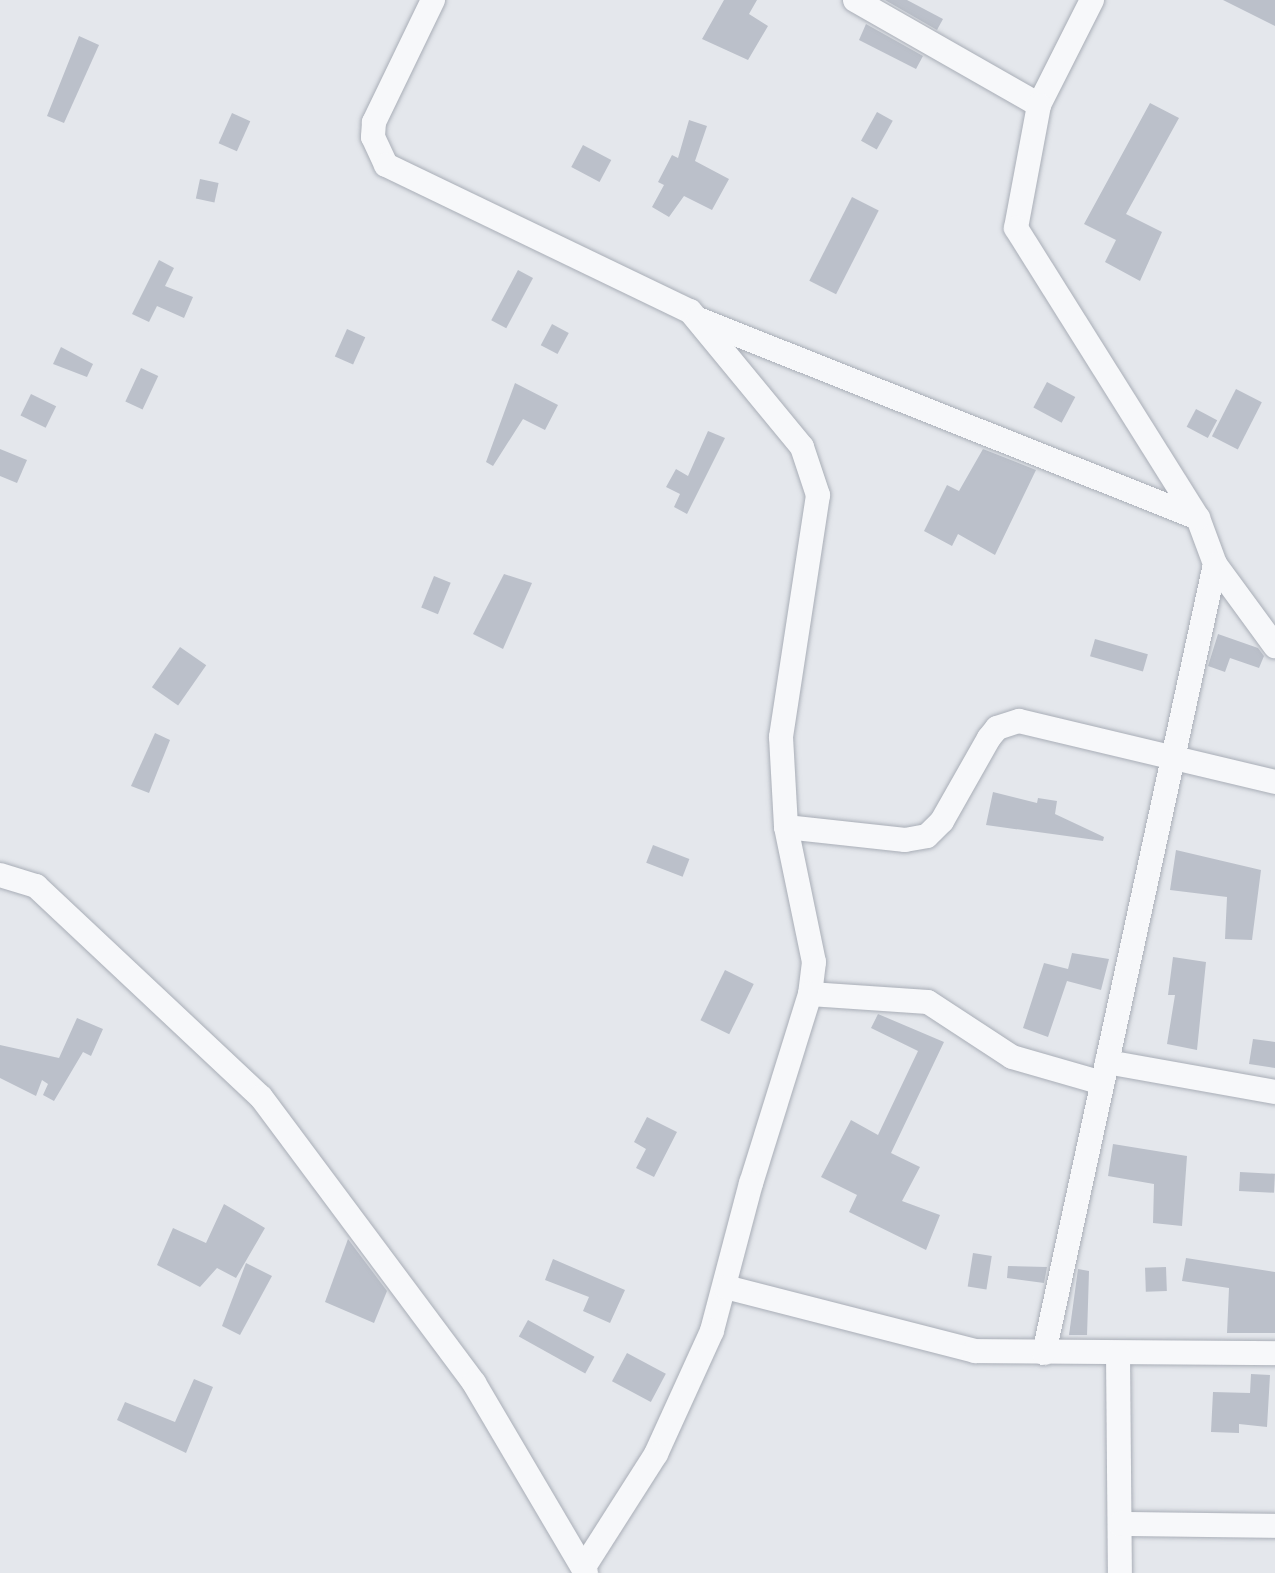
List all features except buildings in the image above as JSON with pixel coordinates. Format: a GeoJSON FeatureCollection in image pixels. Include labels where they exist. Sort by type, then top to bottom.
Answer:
{"type":"FeatureCollection","features":[{"type":"Feature","properties":{"kind":"street"},"geometry":{"type":"LineString","coordinates":[[433,0],[374,122],[373,137],[386,165],[680,306],[698,319],[1198,518]]}},
{"type":"Feature","properties":{"kind":"street"},"geometry":{"type":"LineString","coordinates":[[855,0],[1039,105]]}},
{"type":"Feature","properties":{"kind":"street"},"geometry":{"type":"LineString","coordinates":[[1092,0],[1039,105],[1016,228],[1198,518],[1215,564],[1275,646]]}},
{"type":"Feature","properties":{"kind":"street"},"geometry":{"type":"LineString","coordinates":[[0,875],[36,886],[261,1097],[474,1383],[585,1570],[670,1427],[726,1287],[751,1183],[810,994],[814,962],[786,827],[781,782],[785,693],[819,513],[815,478],[792,433],[698,319]]}},
{"type":"Feature","properties":{"kind":"street"},"geometry":{"type":"LineString","coordinates":[[1044,1353],[1215,564]]}},
{"type":"Feature","properties":{"kind":"street"},"geometry":{"type":"LineString","coordinates":[[786,827],[905,840],[927,836],[942,821],[989,738],[1007,723],[1030,723],[1275,782]]}},
{"type":"Feature","properties":{"kind":"street"},"geometry":{"type":"LineString","coordinates":[[810,994],[928,1002],[1012,1057],[1105,1072],[1275,1092]]}},
{"type":"Feature","properties":{"kind":"street"},"geometry":{"type":"LineString","coordinates":[[726,1287],[975,1351],[1275,1353]]}},
{"type":"Feature","properties":{"kind":"street"},"geometry":{"type":"LineString","coordinates":[[1118,1354],[1120,1573]]}},
{"type":"Feature","properties":{"kind":"street"},"geometry":{"type":"LineString","coordinates":[[1120,1524],[1275,1526]]}}]}
